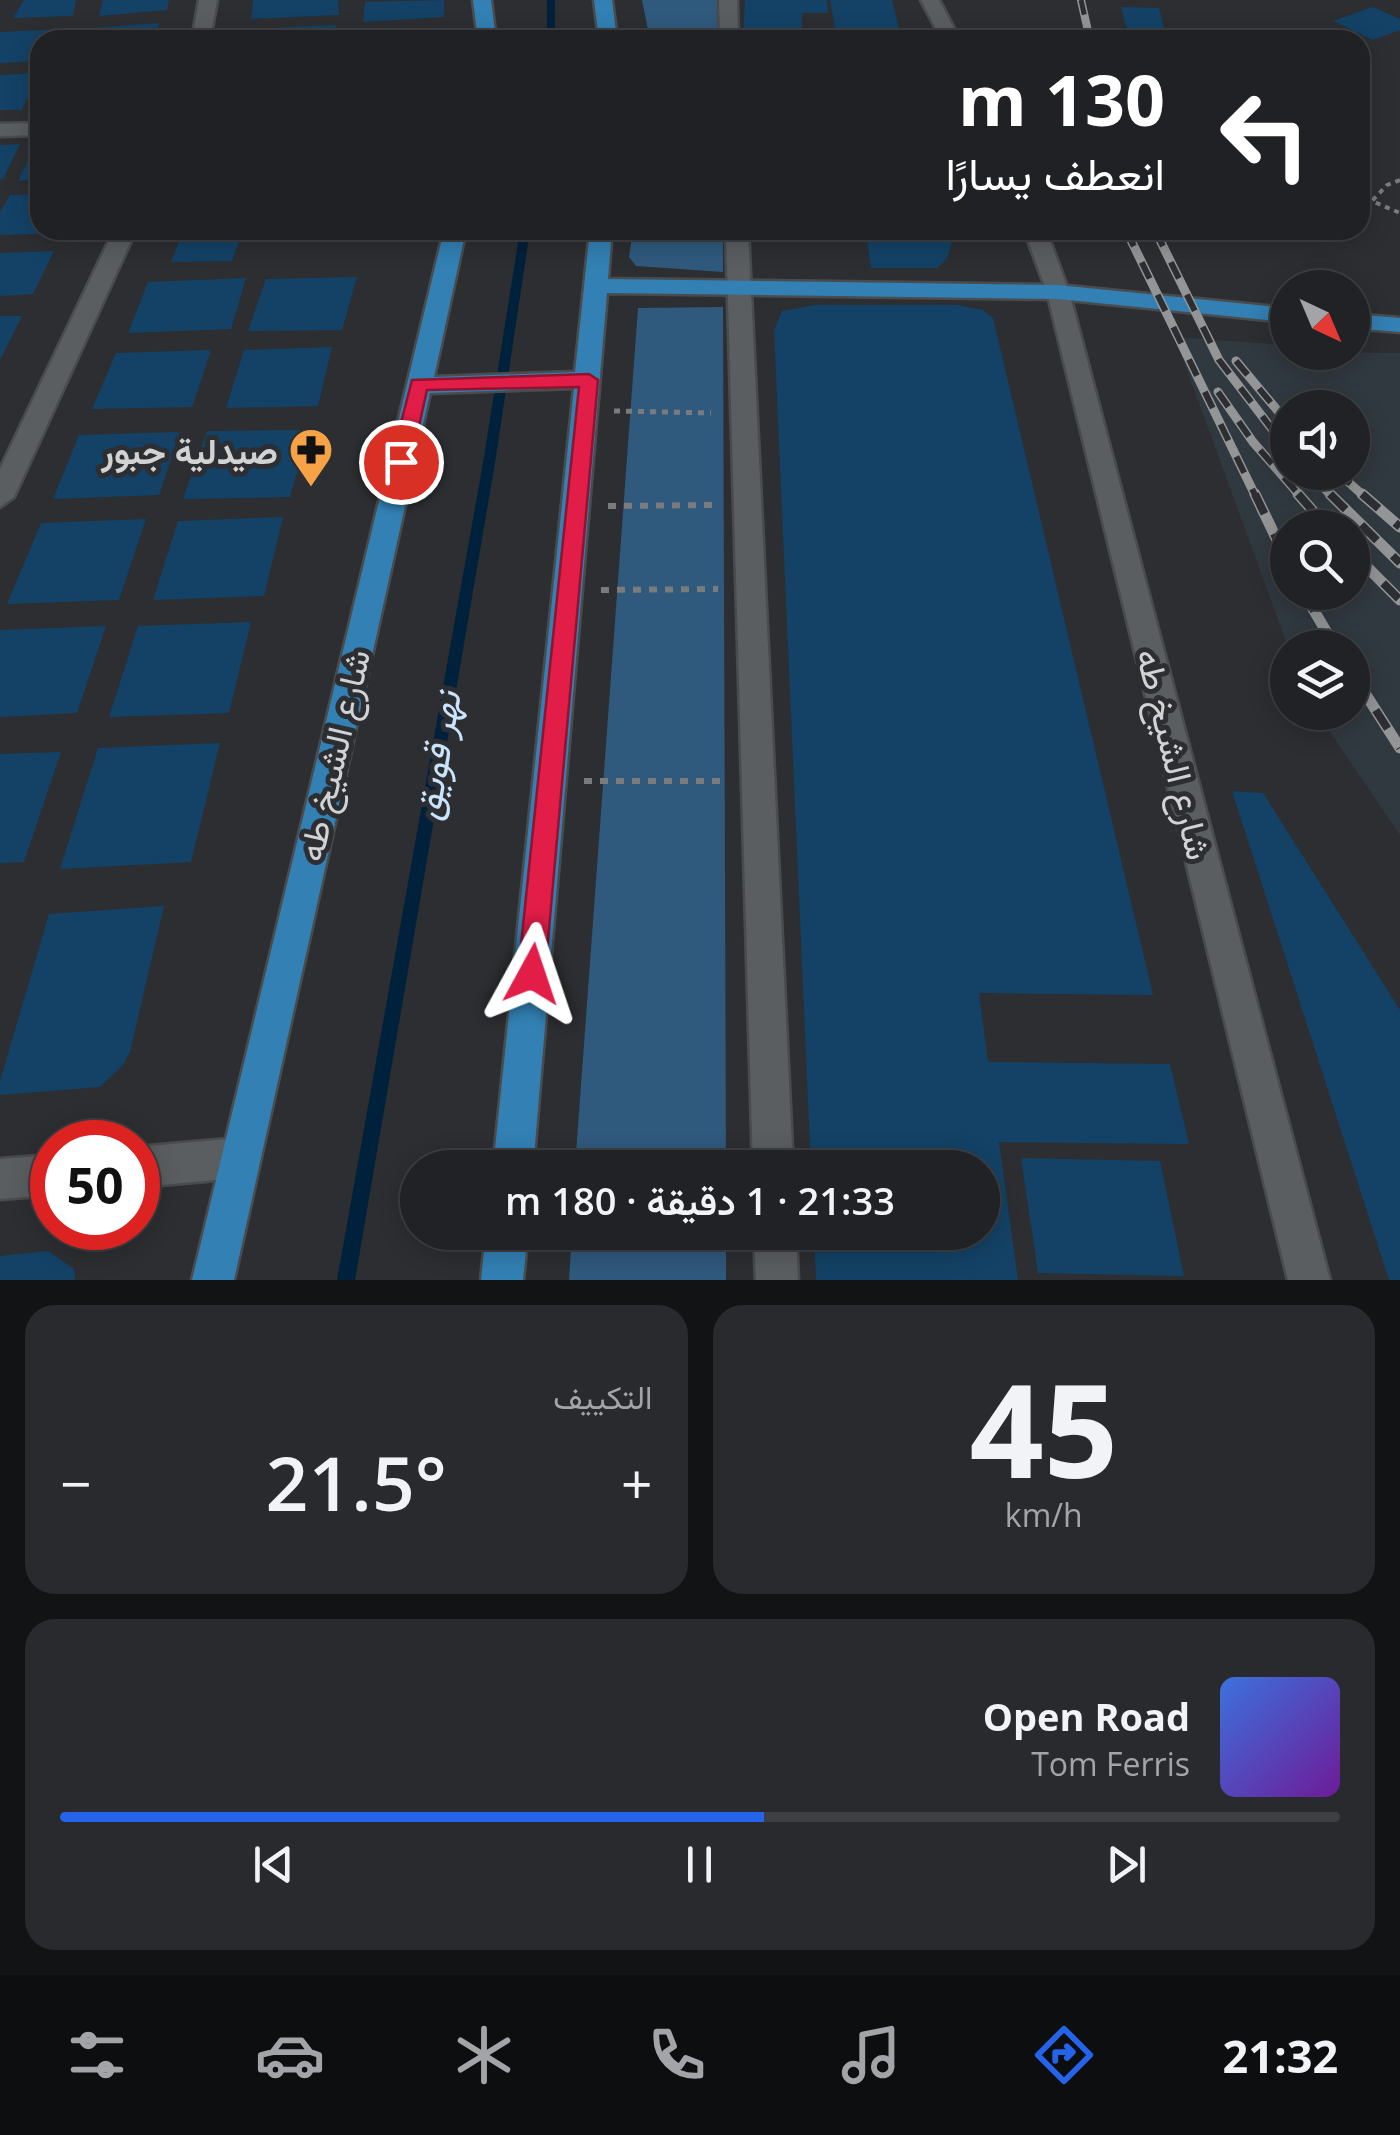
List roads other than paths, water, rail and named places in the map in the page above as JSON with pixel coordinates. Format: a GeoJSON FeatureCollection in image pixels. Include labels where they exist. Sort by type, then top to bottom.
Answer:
{"type":"FeatureCollection","features":[{"type":"Feature","properties":{"kind":"main road"},"geometry":{"type":"LineString","coordinates":[[482,0],[487,30]]}},
{"type":"Feature","properties":{"kind":"main road"},"geometry":{"type":"LineString","coordinates":[[489,30],[498,0]]}},
{"type":"Feature","properties":{"kind":"main road"},"geometry":{"type":"LineString","coordinates":[[603,0],[607,30]]}},
{"type":"Feature","properties":{"kind":"main road","name":"شارع الشيخ طه"},"geometry":{"type":"LineString","coordinates":[[213,1280],[453,240]]}},
{"type":"Feature","properties":{"kind":"main road"},"geometry":{"type":"LineString","coordinates":[[515,1150],[600,240]]}},
{"type":"Feature","properties":{"kind":"main road"},"geometry":{"type":"LineString","coordinates":[[594,286],[1058,292],[1270,313]]}},
{"type":"Feature","properties":{"kind":"main road"},"geometry":{"type":"LineString","coordinates":[[1370,322],[1400,325]]}},
{"type":"Feature","properties":{"kind":"main road"},"geometry":{"type":"LineString","coordinates":[[419,384],[588,395]]}},
{"type":"Feature","properties":{"kind":"main road"},"geometry":{"type":"LineString","coordinates":[[502,1280],[504,1250]]}},
{"type":"Feature","properties":{"kind":"street"},"geometry":{"type":"LineString","coordinates":[[203,30],[208,0]]}},
{"type":"Feature","properties":{"kind":"street"},"geometry":{"type":"LineString","coordinates":[[728,0],[729,30]]}},
{"type":"Feature","properties":{"kind":"street"},"geometry":{"type":"LineString","coordinates":[[930,0],[946,30]]}},
{"type":"Feature","properties":{"kind":"street"},"geometry":{"type":"LineString","coordinates":[[0,130],[30,129]]}},
{"type":"Feature","properties":{"kind":"street"},"geometry":{"type":"LineString","coordinates":[[0,497],[120,240]]}},
{"type":"Feature","properties":{"kind":"street"},"geometry":{"type":"LineString","coordinates":[[736,240],[772,1150]]}},
{"type":"Feature","properties":{"kind":"street","name":"شارع الشيخ طه"},"geometry":{"type":"LineString","coordinates":[[1039,240],[1058,292],[1310,1280]]}},
{"type":"Feature","properties":{"kind":"street"},"geometry":{"type":"LineString","coordinates":[[160,1165],[239,1158]]}},
{"type":"Feature","properties":{"kind":"street"},"geometry":{"type":"LineString","coordinates":[[0,1180],[30,1177]]}},
{"type":"Feature","properties":{"kind":"street"},"geometry":{"type":"LineString","coordinates":[[776,1250],[777,1280]]}},
{"type":"Feature","properties":{"kind":"waterway","name":"نهر قويق"},"geometry":{"type":"LineString","coordinates":[[551,0],[551,30]]}},
{"type":"Feature","properties":{"kind":"waterway","name":"نهر قويق"},"geometry":{"type":"LineString","coordinates":[[346,1280],[489,463],[523,240]]}},
{"type":"Feature","properties":{"kind":"railway"},"geometry":{"type":"LineString","coordinates":[[1081,0],[1088,30]]}},
{"type":"Feature","properties":{"kind":"railway"},"geometry":{"type":"LineString","coordinates":[[1131,240],[1256,497]]}},
{"type":"Feature","properties":{"kind":"railway"},"geometry":{"type":"LineString","coordinates":[[1160,240],[1219,360],[1270,427]]}},
{"type":"Feature","properties":{"kind":"railway"},"geometry":{"type":"LineString","coordinates":[[1236,361],[1270,402]]}},
{"type":"Feature","properties":{"kind":"railway"},"geometry":{"type":"LineString","coordinates":[[1218,392],[1253,442],[1301,497]]}},
{"type":"Feature","properties":{"kind":"railway"},"geometry":{"type":"LineString","coordinates":[[1326,490],[1330,494]]}},
{"type":"Feature","properties":{"kind":"railway"},"geometry":{"type":"LineString","coordinates":[[1357,490],[1365,497]]}},
{"type":"Feature","properties":{"kind":"railway"},"geometry":{"type":"LineString","coordinates":[[1255,494],[1270,525]]}},
{"type":"Feature","properties":{"kind":"railway"},"geometry":{"type":"LineString","coordinates":[[1298,494],[1312,510]]}},
{"type":"Feature","properties":{"kind":"railway"},"geometry":{"type":"LineString","coordinates":[[1330,494],[1400,563]]}},
{"type":"Feature","properties":{"kind":"railway"},"geometry":{"type":"LineString","coordinates":[[1330,494],[1333,497]]}},
{"type":"Feature","properties":{"kind":"railway"},"geometry":{"type":"LineString","coordinates":[[1362,494],[1400,527]]}},
{"type":"Feature","properties":{"kind":"railway"},"geometry":{"type":"LineString","coordinates":[[1370,570],[1400,600]]}},
{"type":"Feature","properties":{"kind":"railway"},"geometry":{"type":"LineString","coordinates":[[1314,610],[1325,630]]}},
{"type":"Feature","properties":{"kind":"railway"},"geometry":{"type":"LineString","coordinates":[[1370,701],[1400,748]]}},
{"type":"Feature","properties":{"kind":"place","name":"صيدلية جبور"},"geometry":{"type":"Point","coordinates":[311,488]}}]}
